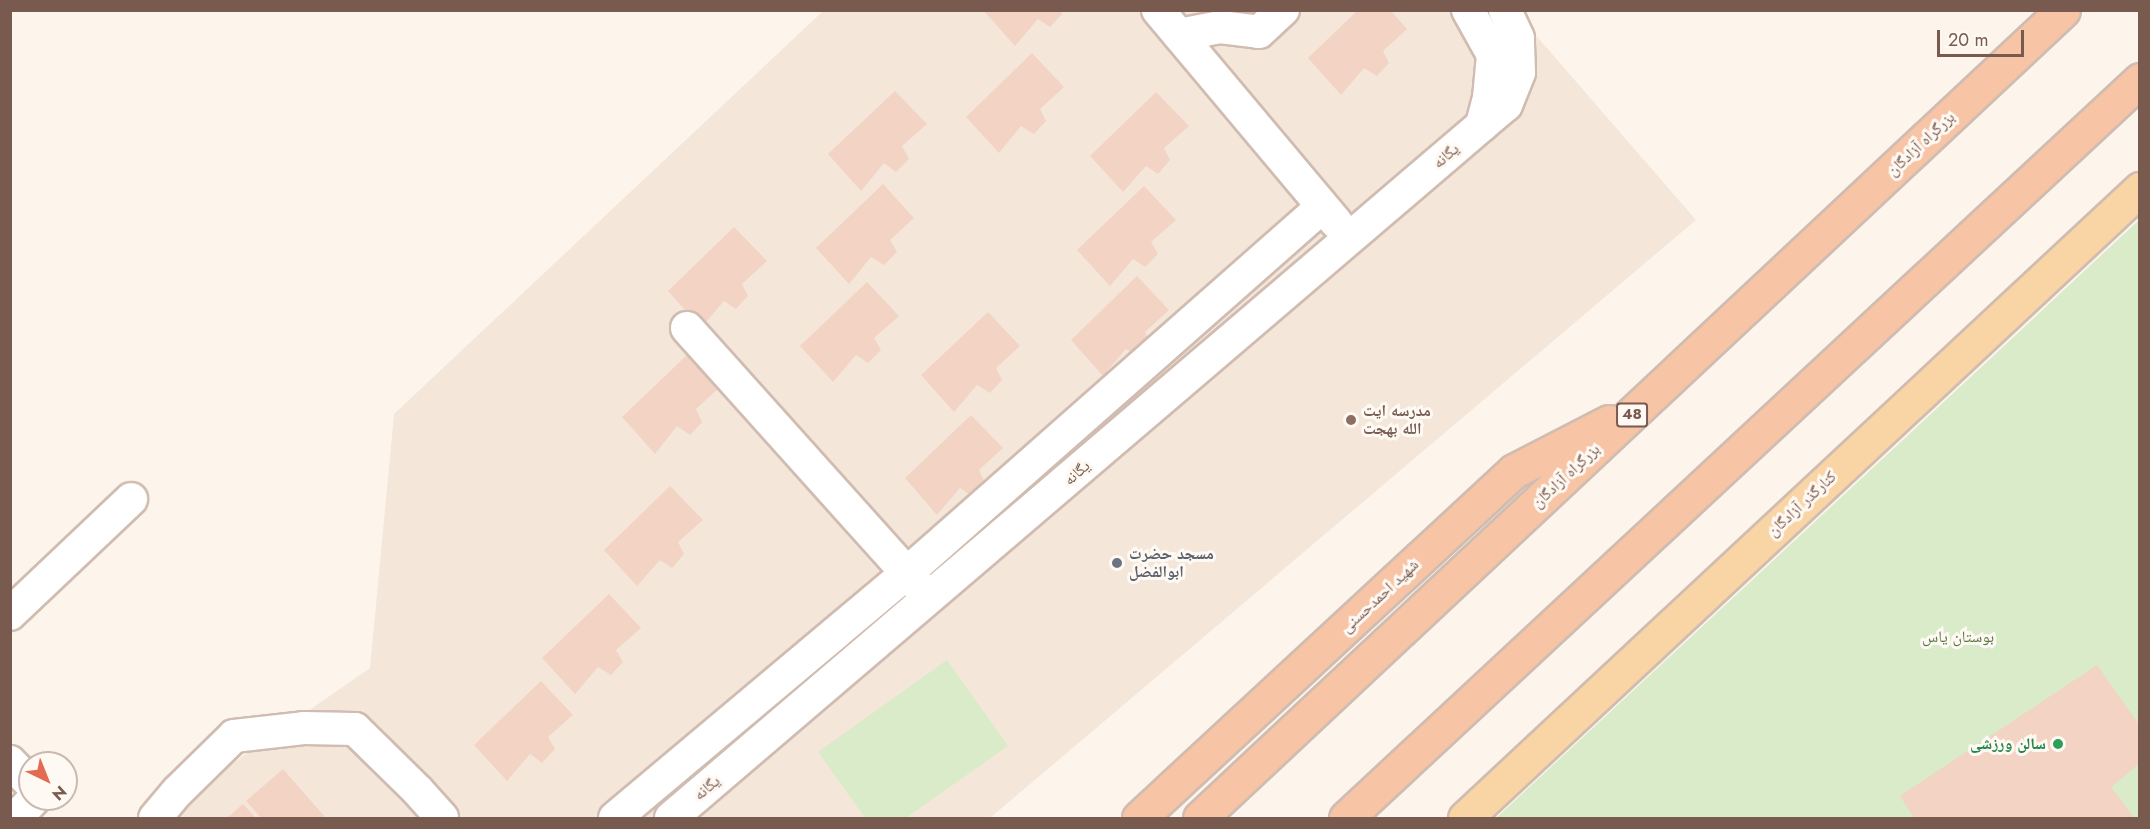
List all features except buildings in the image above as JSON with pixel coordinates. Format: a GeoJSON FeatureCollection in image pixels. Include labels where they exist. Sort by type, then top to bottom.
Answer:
{"type":"FeatureCollection","features":[{"type":"Feature","properties":{"kind":"highway","name":"بزرگراه آزادگان"},"geometry":{"type":"LineString","coordinates":[[1200,819],[2063,10]]}},
{"type":"Feature","properties":{"kind":"highway"},"geometry":{"type":"LineString","coordinates":[[1346,819],[2139,80]]}},
{"type":"Feature","properties":{"kind":"highway","name":"شهید احمدحسنی"},"geometry":{"type":"LineString","coordinates":[[1139,819],[1514,471],[1642,405]]}},
{"type":"Feature","properties":{"kind":"main road","name":"کنارگذر آزادگان"},"geometry":{"type":"LineString","coordinates":[[1465,819],[2139,189]]}},
{"type":"Feature","properties":{"kind":"street"},"geometry":{"type":"LineString","coordinates":[[1158,10],[1350,239]]}},
{"type":"Feature","properties":{"kind":"street"},"geometry":{"type":"LineString","coordinates":[[1179,35],[1220,27],[1259,32],[1283,10]]}},
{"type":"Feature","properties":{"kind":"street"},"geometry":{"type":"LineString","coordinates":[[1468,10],[1493,56],[1489,98],[1482,125]]}},
{"type":"Feature","properties":{"kind":"street","name":"یگانه"},"geometry":{"type":"LineString","coordinates":[[671,819],[1506,105],[1519,72],[1518,39],[1505,10]]}},
{"type":"Feature","properties":{"kind":"street"},"geometry":{"type":"LineString","coordinates":[[615,819],[907,573],[1322,207]]}},
{"type":"Feature","properties":{"kind":"street"},"geometry":{"type":"LineString","coordinates":[[687,328],[930,598]]}},
{"type":"Feature","properties":{"kind":"street"},"geometry":{"type":"LineString","coordinates":[[10,614],[131,499]]}},
{"type":"Feature","properties":{"kind":"street"},"geometry":{"type":"LineString","coordinates":[[155,819],[178,791],[234,736],[304,728],[355,729],[418,791],[442,819]]}},
{"type":"Feature","properties":{"kind":"shaded area"},"geometry":{"type":"Polygon","coordinates":[[[823,11],[1515,11],[1696,220],[990,818],[153,818],[370,668],[394,414],[823,11]]]}},
{"type":"Feature","properties":{"kind":"green space","name":"بوستان یاس"},"geometry":{"type":"Polygon","coordinates":[[[2139,220],[2139,818],[1496,818],[2004,346],[2139,220]]]}},
{"type":"Feature","properties":{"kind":"green space"},"geometry":{"type":"Polygon","coordinates":[[[947,660],[1008,746],[906,818],[865,818],[818,752],[947,660]]]}},
{"type":"Feature","properties":{"kind":"place","name":"مدرسه ایت الله بهجت"},"geometry":{"type":"Point","coordinates":[1351,420]}},
{"type":"Feature","properties":{"kind":"place","name":"مسجد حضرت ابوالفضل"},"geometry":{"type":"Point","coordinates":[1117,563]}},
{"type":"Feature","properties":{"kind":"place","name":"سالن ورزشی"},"geometry":{"type":"Point","coordinates":[2058,744]}}]}
